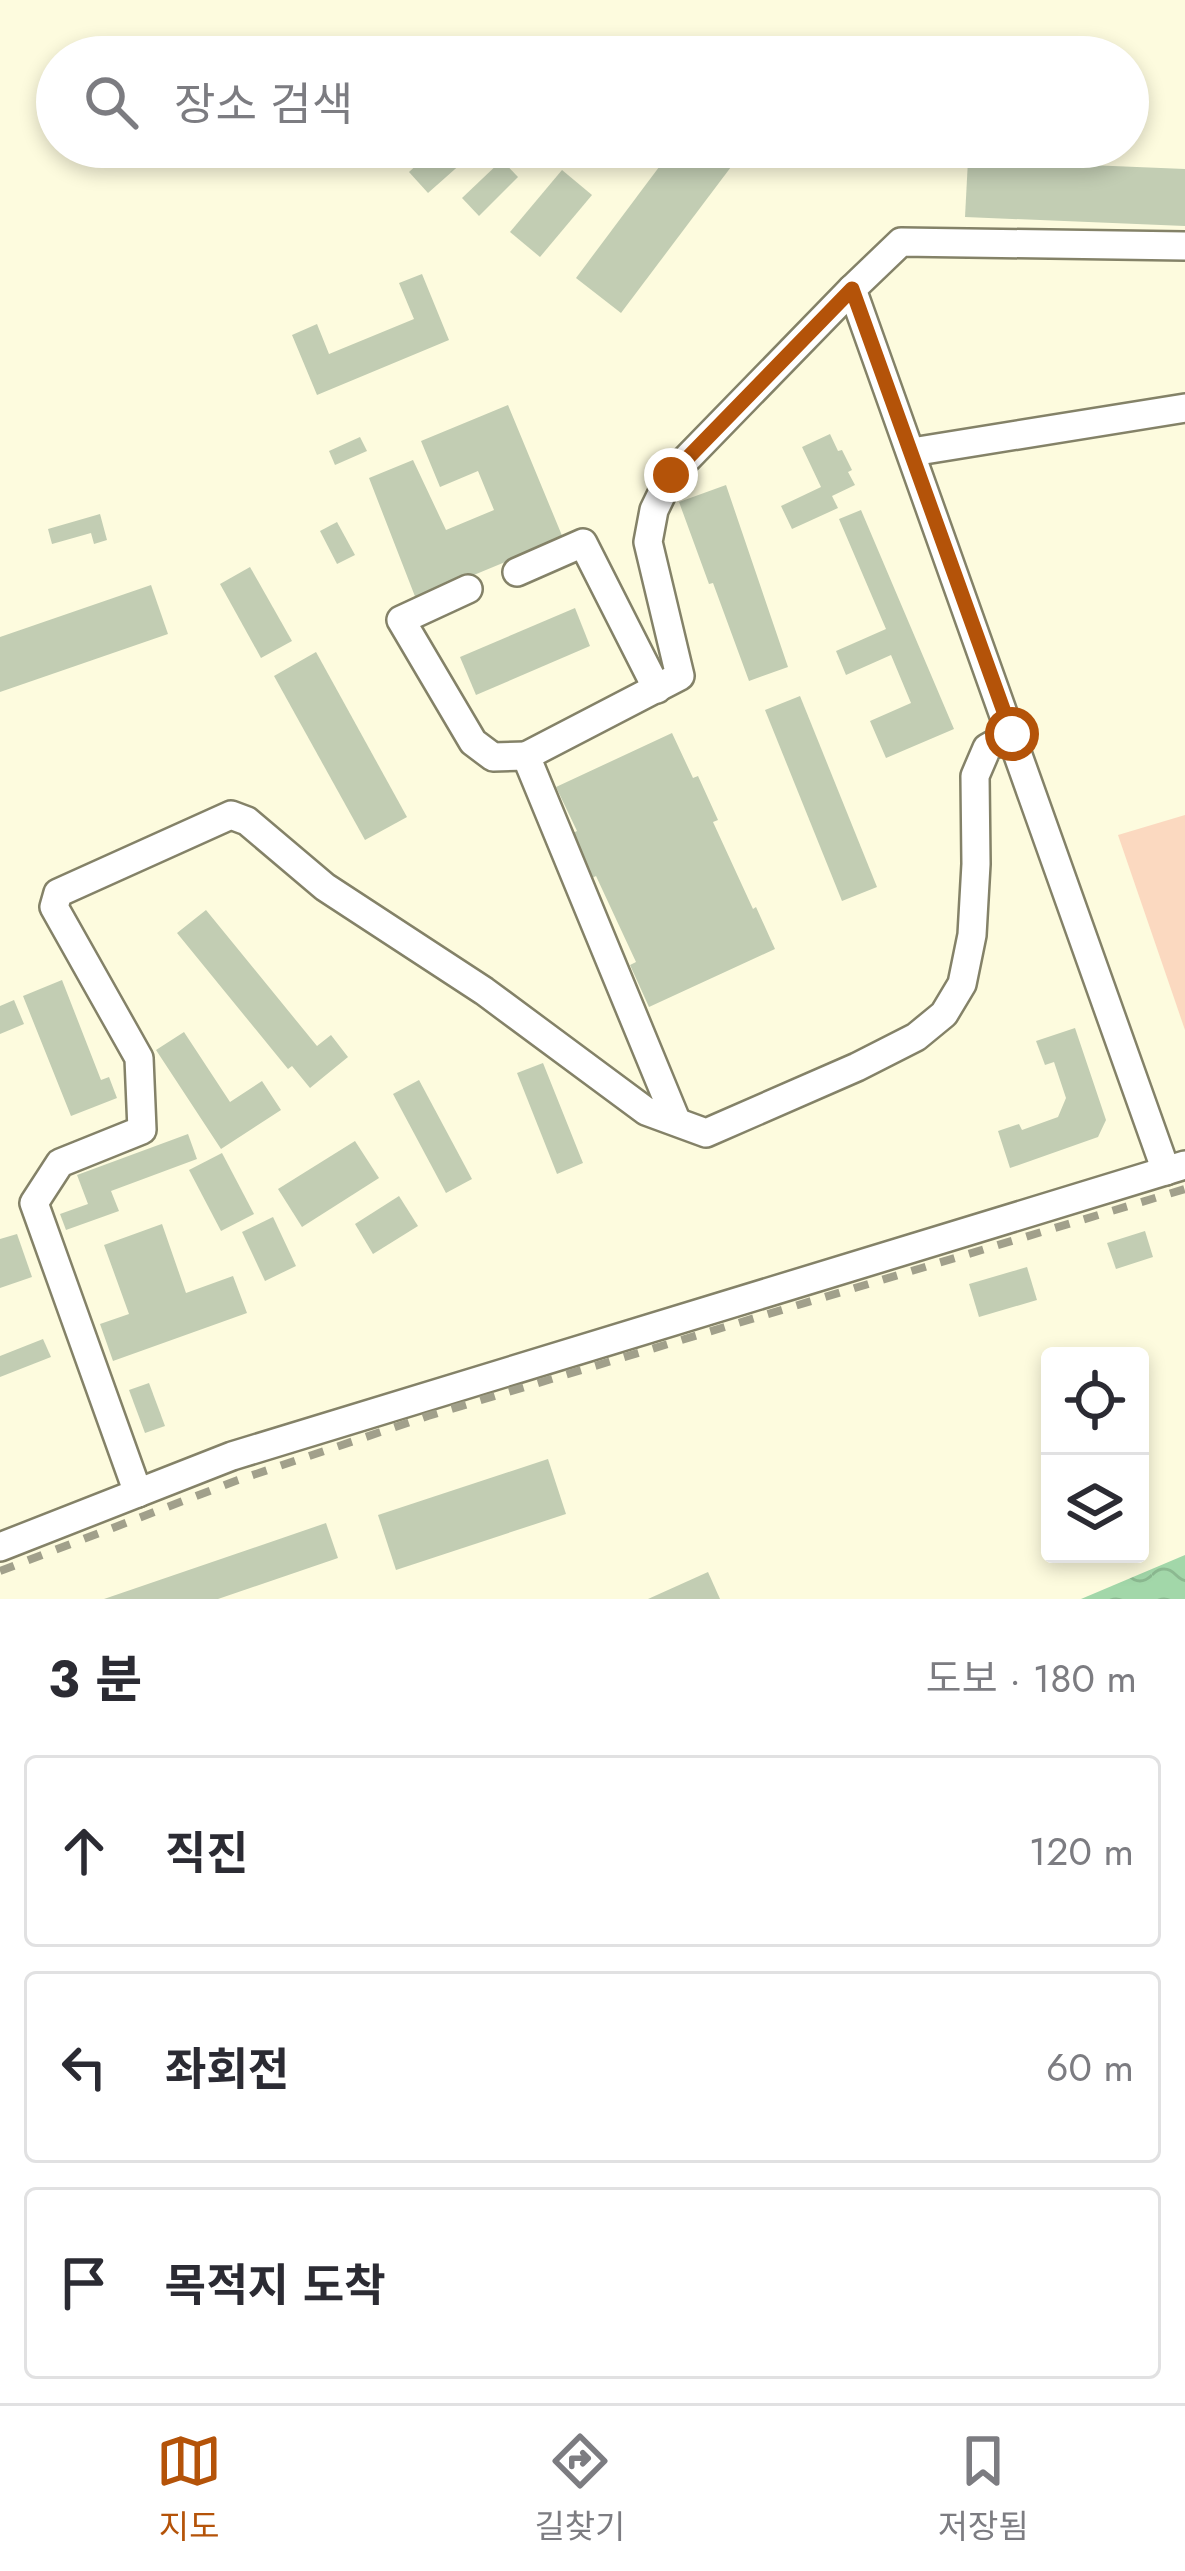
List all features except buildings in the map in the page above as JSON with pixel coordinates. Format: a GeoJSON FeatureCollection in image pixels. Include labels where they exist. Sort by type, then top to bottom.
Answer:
{"type":"FeatureCollection","features":[{"type":"Feature","properties":{"kind":"street"},"geometry":{"type":"LineString","coordinates":[[468,589],[401,620],[473,742],[494,757],[526,757],[680,676],[648,542],[654,510],[671,475],[901,242],[1185,246]]}},
{"type":"Feature","properties":{"kind":"street"},"geometry":{"type":"LineString","coordinates":[[0,1547],[232,1456],[1176,1168],[1012,734],[852,289]]}},
{"type":"Feature","properties":{"kind":"street"},"geometry":{"type":"LineString","coordinates":[[913,452],[1185,408]]}},
{"type":"Feature","properties":{"kind":"street"},"geometry":{"type":"LineString","coordinates":[[517,572],[583,543],[657,688]]}},
{"type":"Feature","properties":{"kind":"street"},"geometry":{"type":"LineString","coordinates":[[138,1493],[34,1203],[60,1163],[142,1130],[139,1058],[54,907],[58,893],[230,815],[247,821],[326,887],[484,991],[646,1111],[706,1133],[857,1067],[916,1037],[944,1014],[962,984],[972,935],[975,776],[987,748],[1012,734]]}},
{"type":"Feature","properties":{"kind":"street"},"geometry":{"type":"LineString","coordinates":[[526,757],[676,1120]]}},
{"type":"Feature","properties":{"kind":"shaded area"},"geometry":{"type":"Polygon","coordinates":[[[1185,815],[1185,1030],[1118,835],[1185,815]]]}},
{"type":"Feature","properties":{"kind":"water"},"geometry":{"type":"Polygon","coordinates":[[[1185,1555],[1185,1599],[1081,1599],[1185,1555]]]}},
{"type":"Feature","properties":{"kind":"railway"},"geometry":{"type":"LineString","coordinates":[[0,1571],[238,1480],[428,1416],[1185,1189]]}},
{"type":"Feature","properties":{"kind":"route"},"geometry":{"type":"LineString","coordinates":[[671,475],[852,289],[1012,734]]}}]}
